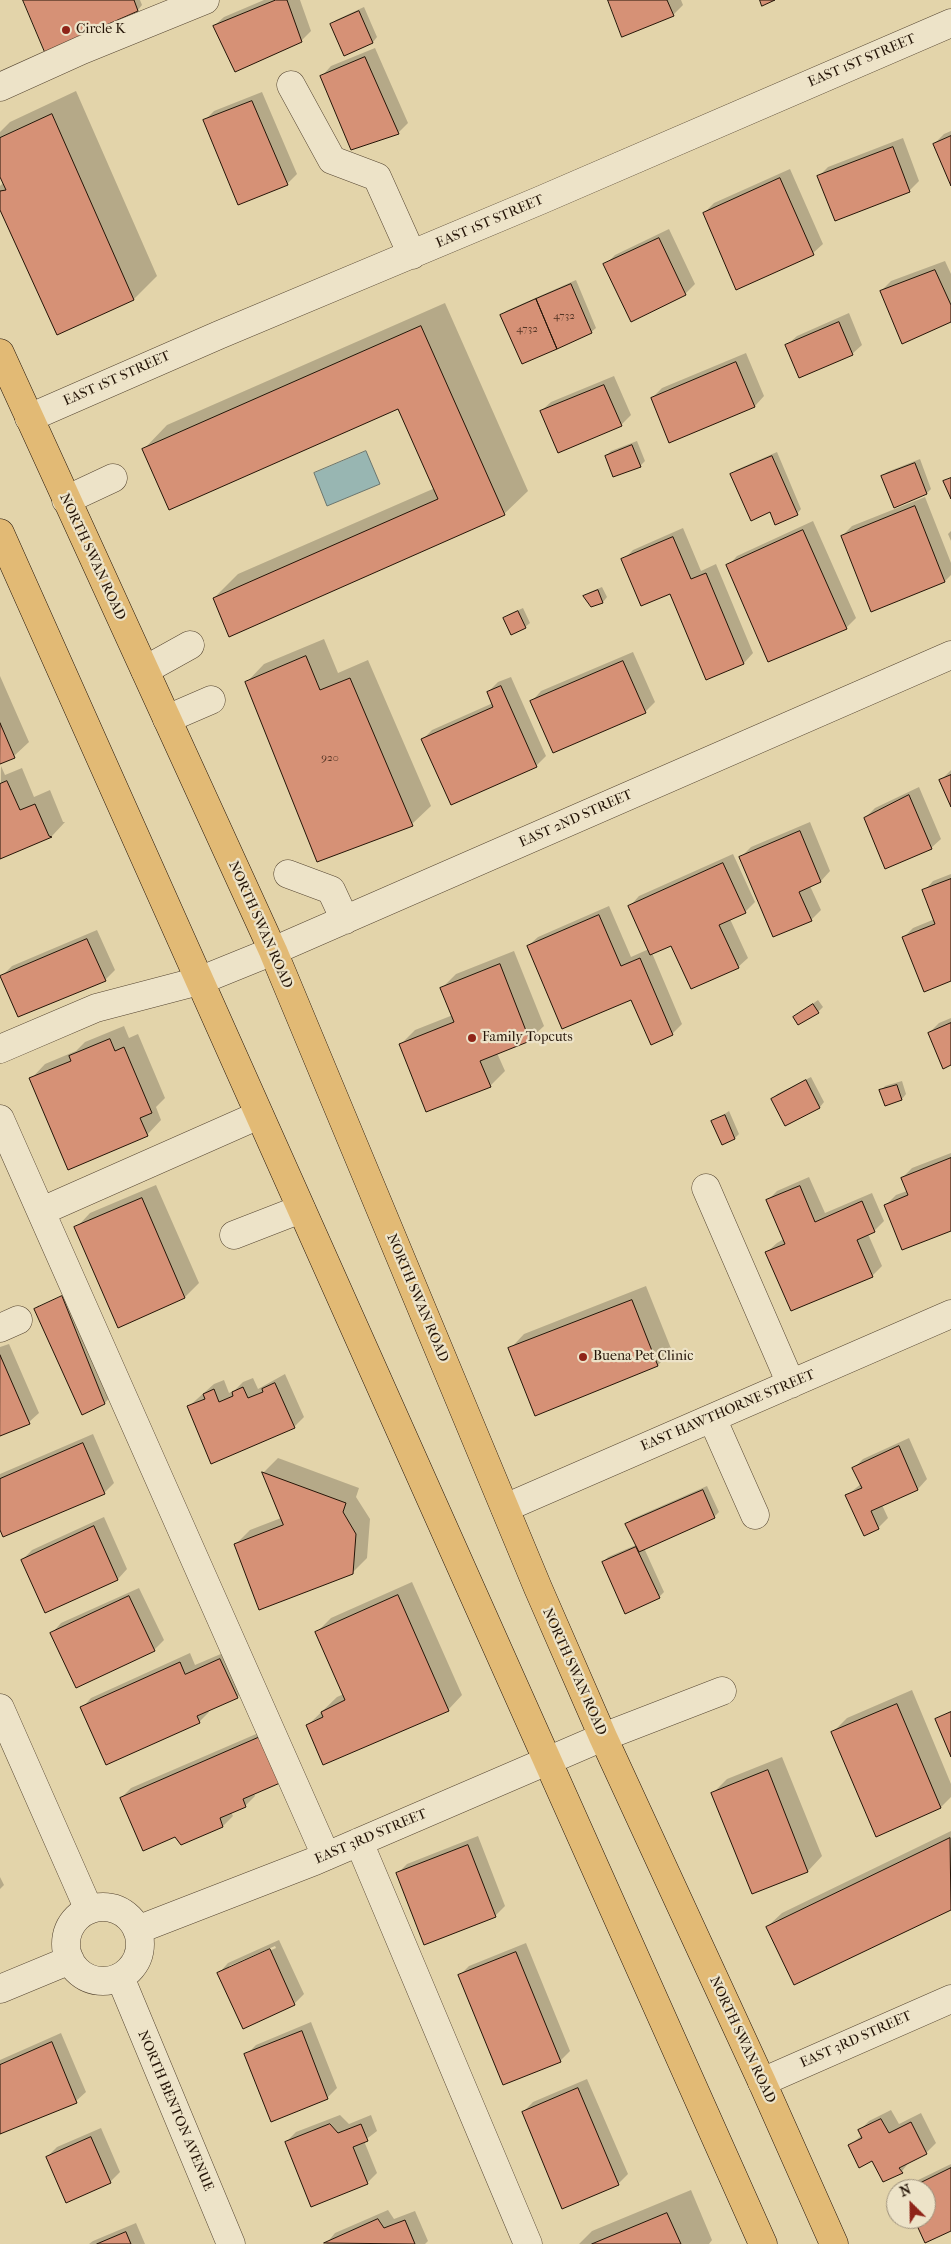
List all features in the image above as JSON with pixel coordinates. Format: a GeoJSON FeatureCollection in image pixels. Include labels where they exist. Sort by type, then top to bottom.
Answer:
{"type":"FeatureCollection","features":[{"type":"Feature","properties":{"kind":"main road","name":"NORTH SWAN ROAD"},"geometry":{"type":"LineString","coordinates":[[0,353],[273,951],[505,1508],[603,1737],[762,2082],[834,2244]]}},
{"type":"Feature","properties":{"kind":"main road"},"geometry":{"type":"LineString","coordinates":[[0,534],[763,2244]]}},
{"type":"Feature","properties":{"kind":"street"},"geometry":{"type":"LineString","coordinates":[[0,87],[82,50],[205,0]]}},
{"type":"Feature","properties":{"kind":"street","name":"EAST 1ST STREET"},"geometry":{"type":"LineString","coordinates":[[29,418],[219,334],[412,255],[951,23]]}},
{"type":"Feature","properties":{"kind":"street"},"geometry":{"type":"LineString","coordinates":[[291,84],[332,160],[377,177],[412,255]]}},
{"type":"Feature","properties":{"kind":"street"},"geometry":{"type":"LineString","coordinates":[[66,500],[113,478]]}},
{"type":"Feature","properties":{"kind":"street"},"geometry":{"type":"LineString","coordinates":[[145,670],[190,645]]}},
{"type":"Feature","properties":{"kind":"street","name":"EAST 2ND STREET"},"geometry":{"type":"LineString","coordinates":[[0,1049],[96,1008],[200,981],[273,951],[951,655]]}},
{"type":"Feature","properties":{"kind":"street"},"geometry":{"type":"LineString","coordinates":[[167,718],[211,700]]}},
{"type":"Feature","properties":{"kind":"street"},"geometry":{"type":"LineString","coordinates":[[288,874],[332,890],[345,920]]}},
{"type":"Feature","properties":{"kind":"street"},"geometry":{"type":"LineString","coordinates":[[42,1210],[259,1115]]}},
{"type":"Feature","properties":{"kind":"street"},"geometry":{"type":"LineString","coordinates":[[0,1119],[42,1210],[326,1856]]}},
{"type":"Feature","properties":{"kind":"street"},"geometry":{"type":"LineString","coordinates":[[706,1188],[790,1384]]}},
{"type":"Feature","properties":{"kind":"street"},"geometry":{"type":"LineString","coordinates":[[234,1235],[301,1209]]}},
{"type":"Feature","properties":{"kind":"street","name":"EAST HAWTHORNE STREET"},"geometry":{"type":"LineString","coordinates":[[505,1508],[951,1314]]}},
{"type":"Feature","properties":{"kind":"street"},"geometry":{"type":"LineString","coordinates":[[712,1418],[755,1515]]}},
{"type":"Feature","properties":{"kind":"street","name":"EAST 3RD STREET"},"geometry":{"type":"LineString","coordinates":[[137,1930],[326,1856],[603,1737],[722,1691]]}},
{"type":"Feature","properties":{"kind":"street"},"geometry":{"type":"LineString","coordinates":[[0,1708],[90,1910]]}},
{"type":"Feature","properties":{"kind":"street"},"geometry":{"type":"LineString","coordinates":[[359,1842],[528,2244]]}},
{"type":"Feature","properties":{"kind":"street"},"geometry":{"type":"LineString","coordinates":[[102,1907],[114,1909],[125,1914],[134,1923],[137,1930],[140,1947],[137,1959],[130,1970],[120,1977],[109,1980],[97,1980],[86,1977],[70,1960],[66,1948],[67,1936],[79,1917],[90,1910],[102,1907]]}},
{"type":"Feature","properties":{"kind":"street"},"geometry":{"type":"LineString","coordinates":[[0,1989],[70,1960]]}},
{"type":"Feature","properties":{"kind":"street","name":"NORTH BENTON AVENUE"},"geometry":{"type":"LineString","coordinates":[[120,1977],[231,2244]]}},
{"type":"Feature","properties":{"kind":"street","name":"EAST 3RD STREET"},"geometry":{"type":"LineString","coordinates":[[762,2082],[951,1999]]}},
{"type":"Feature","properties":{"kind":"water"},"geometry":{"type":"Polygon","coordinates":[[[366,451],[380,484],[327,506],[314,473],[366,451]]]}},
{"type":"Feature","properties":{"kind":"building","name":"Circle K"},"geometry":{"type":"Polygon","coordinates":[[[23,0],[134,0],[138,11],[45,52],[23,0]]]}},
{"type":"Feature","properties":{"kind":"building"},"geometry":{"type":"Polygon","coordinates":[[[276,0],[287,0],[302,42],[235,72],[213,26],[276,0]]]}},
{"type":"Feature","properties":{"kind":"building"},"geometry":{"type":"Polygon","coordinates":[[[608,0],[667,0],[674,16],[622,37],[608,0]]]}},
{"type":"Feature","properties":{"kind":"building"},"geometry":{"type":"Polygon","coordinates":[[[760,0],[775,0],[762,6],[760,0]]]}},
{"type":"Feature","properties":{"kind":"building"},"geometry":{"type":"Polygon","coordinates":[[[359,11],[373,43],[344,56],[330,24],[359,11]]]}},
{"type":"Feature","properties":{"kind":"building"},"geometry":{"type":"Polygon","coordinates":[[[365,57],[399,134],[351,150],[320,76],[365,57]]]}},
{"type":"Feature","properties":{"kind":"building"},"geometry":{"type":"Polygon","coordinates":[[[252,101],[288,185],[238,205],[203,120],[252,101]]]}},
{"type":"Feature","properties":{"kind":"building"},"geometry":{"type":"Polygon","coordinates":[[[52,114],[134,300],[57,335],[0,210],[0,191],[6,190],[0,177],[0,138],[52,114]]]}},
{"type":"Feature","properties":{"kind":"building"},"geometry":{"type":"Polygon","coordinates":[[[951,136],[951,186],[933,144],[951,136]]]}},
{"type":"Feature","properties":{"kind":"building"},"geometry":{"type":"Polygon","coordinates":[[[893,147],[910,192],[835,221],[817,176],[893,147]]]}},
{"type":"Feature","properties":{"kind":"building"},"geometry":{"type":"Polygon","coordinates":[[[780,178],[814,255],[736,290],[703,213],[780,178]]]}},
{"type":"Feature","properties":{"kind":"building"},"geometry":{"type":"Polygon","coordinates":[[[659,238],[686,295],[631,322],[603,264],[659,238]]]}},
{"type":"Feature","properties":{"kind":"building"},"geometry":{"type":"Polygon","coordinates":[[[935,270],[951,305],[951,322],[902,344],[880,291],[935,270]]]}},
{"type":"Feature","properties":{"kind":"building"},"geometry":{"type":"Polygon","coordinates":[[[571,284],[592,333],[557,349],[536,299],[571,284]]]}},
{"type":"Feature","properties":{"kind":"building"},"geometry":{"type":"Polygon","coordinates":[[[536,299],[557,349],[522,364],[500,315],[536,299]]]}},
{"type":"Feature","properties":{"kind":"building"},"geometry":{"type":"Polygon","coordinates":[[[839,322],[853,355],[799,378],[785,345],[839,322]]]}},
{"type":"Feature","properties":{"kind":"building"},"geometry":{"type":"Polygon","coordinates":[[[421,326],[505,515],[229,637],[213,598],[438,499],[398,409],[169,510],[142,449],[421,326]]]}},
{"type":"Feature","properties":{"kind":"building"},"geometry":{"type":"Polygon","coordinates":[[[736,362],[755,407],[669,443],[651,398],[736,362]]]}},
{"type":"Feature","properties":{"kind":"building"},"geometry":{"type":"Polygon","coordinates":[[[604,385],[622,426],[558,453],[540,411],[604,385]]]}},
{"type":"Feature","properties":{"kind":"building"},"geometry":{"type":"Polygon","coordinates":[[[632,445],[641,467],[613,477],[605,456],[632,445]]]}},
{"type":"Feature","properties":{"kind":"building"},"geometry":{"type":"Polygon","coordinates":[[[772,456],[798,515],[775,525],[770,512],[751,521],[730,474],[772,456]]]}},
{"type":"Feature","properties":{"kind":"building"},"geometry":{"type":"Polygon","coordinates":[[[915,463],[927,494],[894,508],[881,476],[915,463]]]}},
{"type":"Feature","properties":{"kind":"building"},"geometry":{"type":"Polygon","coordinates":[[[951,478],[951,499],[943,481],[951,478]]]}},
{"type":"Feature","properties":{"kind":"building"},"geometry":{"type":"Polygon","coordinates":[[[915,506],[945,582],[871,612],[841,536],[915,506]]]}},
{"type":"Feature","properties":{"kind":"building"},"geometry":{"type":"Polygon","coordinates":[[[803,530],[847,629],[768,662],[726,565],[803,530]]]}},
{"type":"Feature","properties":{"kind":"building"},"geometry":{"type":"Polygon","coordinates":[[[673,537],[691,579],[706,573],[744,664],[706,680],[670,594],[641,606],[621,559],[673,537]]]}},
{"type":"Feature","properties":{"kind":"building"},"geometry":{"type":"Polygon","coordinates":[[[598,590],[603,603],[591,607],[583,596],[598,590]]]}},
{"type":"Feature","properties":{"kind":"building"},"geometry":{"type":"Polygon","coordinates":[[[518,611],[526,628],[511,635],[503,618],[518,611]]]}},
{"type":"Feature","properties":{"kind":"building"},"geometry":{"type":"Polygon","coordinates":[[[306,656],[320,690],[350,678],[413,826],[317,862],[245,682],[306,656]]]}},
{"type":"Feature","properties":{"kind":"building"},"geometry":{"type":"Polygon","coordinates":[[[623,661],[646,713],[553,753],[530,701],[623,661]]]}},
{"type":"Feature","properties":{"kind":"building"},"geometry":{"type":"Polygon","coordinates":[[[501,686],[537,767],[451,805],[421,739],[493,707],[487,692],[501,686]]]}},
{"type":"Feature","properties":{"kind":"building"},"geometry":{"type":"Polygon","coordinates":[[[0,723],[15,758],[0,764],[0,723]]]}},
{"type":"Feature","properties":{"kind":"building"},"geometry":{"type":"Polygon","coordinates":[[[951,775],[951,807],[939,780],[951,775]]]}},
{"type":"Feature","properties":{"kind":"building"},"geometry":{"type":"Polygon","coordinates":[[[7,781],[20,810],[35,804],[49,836],[52,837],[0,859],[0,784],[7,781]]]}},
{"type":"Feature","properties":{"kind":"building"},"geometry":{"type":"Polygon","coordinates":[[[909,795],[932,849],[885,869],[864,818],[909,795]]]}},
{"type":"Feature","properties":{"kind":"building"},"geometry":{"type":"Polygon","coordinates":[[[800,831],[821,882],[799,892],[812,921],[773,937],[739,857],[800,831]]]}},
{"type":"Feature","properties":{"kind":"building"},"geometry":{"type":"Polygon","coordinates":[[[723,863],[746,913],[719,925],[739,968],[691,989],[671,946],[650,955],[628,906],[723,863]]]}},
{"type":"Feature","properties":{"kind":"building"},"geometry":{"type":"Polygon","coordinates":[[[951,879],[951,981],[924,992],[902,937],[935,924],[922,890],[951,879]]]}},
{"type":"Feature","properties":{"kind":"building"},"geometry":{"type":"Polygon","coordinates":[[[599,915],[621,966],[640,958],[673,1035],[651,1045],[631,1000],[562,1029],[527,946],[599,915]]]}},
{"type":"Feature","properties":{"kind":"building"},"geometry":{"type":"Polygon","coordinates":[[[87,939],[106,981],[18,1017],[0,976],[87,939]]]}},
{"type":"Feature","properties":{"kind":"building","name":"Family Topcuts"},"geometry":{"type":"Polygon","coordinates":[[[500,964],[530,1041],[480,1061],[491,1087],[426,1112],[399,1044],[454,1022],[440,988],[500,964]]]}},
{"type":"Feature","properties":{"kind":"building"},"geometry":{"type":"Polygon","coordinates":[[[813,1004],[819,1013],[798,1025],[793,1017],[813,1004]]]}},
{"type":"Feature","properties":{"kind":"building"},"geometry":{"type":"Polygon","coordinates":[[[951,1023],[951,1065],[943,1069],[928,1033],[951,1023]]]}},
{"type":"Feature","properties":{"kind":"building"},"geometry":{"type":"Polygon","coordinates":[[[110,1039],[115,1051],[124,1047],[152,1113],[140,1118],[148,1136],[68,1170],[29,1078],[71,1061],[69,1056],[110,1039]]]}},
{"type":"Feature","properties":{"kind":"building"},"geometry":{"type":"Polygon","coordinates":[[[806,1080],[820,1108],[785,1126],[771,1099],[806,1080]]]}},
{"type":"Feature","properties":{"kind":"building"},"geometry":{"type":"Polygon","coordinates":[[[897,1085],[902,1100],[885,1106],[879,1090],[897,1085]]]}},
{"type":"Feature","properties":{"kind":"building"},"geometry":{"type":"Polygon","coordinates":[[[725,1115],[735,1139],[722,1145],[711,1121],[725,1115]]]}},
{"type":"Feature","properties":{"kind":"building"},"geometry":{"type":"Polygon","coordinates":[[[951,1158],[951,1231],[902,1250],[884,1205],[908,1195],[901,1178],[951,1158]]]}},
{"type":"Feature","properties":{"kind":"building"},"geometry":{"type":"Polygon","coordinates":[[[800,1186],[815,1222],[862,1201],[875,1232],[857,1240],[873,1277],[791,1311],[765,1252],[785,1244],[766,1200],[800,1186]]]}},
{"type":"Feature","properties":{"kind":"building"},"geometry":{"type":"Polygon","coordinates":[[[142,1198],[185,1298],[118,1328],[74,1227],[142,1198]]]}},
{"type":"Feature","properties":{"kind":"building"},"geometry":{"type":"Polygon","coordinates":[[[62,1296],[105,1404],[82,1415],[34,1309],[62,1296]]]}},
{"type":"Feature","properties":{"kind":"building","name":"Buena Pet Clinic"},"geometry":{"type":"Polygon","coordinates":[[[632,1300],[658,1366],[535,1416],[508,1348],[632,1300]]]}},
{"type":"Feature","properties":{"kind":"building"},"geometry":{"type":"Polygon","coordinates":[[[0,1355],[30,1424],[0,1436],[0,1355]]]}},
{"type":"Feature","properties":{"kind":"building"},"geometry":{"type":"Polygon","coordinates":[[[275,1383],[295,1428],[211,1464],[187,1406],[205,1399],[203,1394],[214,1389],[219,1402],[233,1396],[232,1392],[243,1387],[248,1398],[263,1392],[262,1389],[275,1383]]]}},
{"type":"Feature","properties":{"kind":"building"},"geometry":{"type":"Polygon","coordinates":[[[83,1443],[105,1494],[3,1537],[0,1530],[0,1479],[83,1443]]]}},
{"type":"Feature","properties":{"kind":"building"},"geometry":{"type":"Polygon","coordinates":[[[899,1446],[918,1490],[871,1511],[879,1529],[864,1536],[845,1495],[862,1488],[852,1468],[899,1446]]]}},
{"type":"Feature","properties":{"kind":"building"},"geometry":{"type":"Polygon","coordinates":[[[262,1472],[346,1503],[343,1512],[356,1534],[353,1574],[259,1610],[234,1544],[283,1525],[262,1472]]]}},
{"type":"Feature","properties":{"kind":"building"},"geometry":{"type":"Polygon","coordinates":[[[703,1490],[715,1518],[639,1552],[625,1524],[703,1490]]]}},
{"type":"Feature","properties":{"kind":"building"},"geometry":{"type":"Polygon","coordinates":[[[94,1526],[118,1580],[45,1613],[21,1560],[94,1526]]]}},
{"type":"Feature","properties":{"kind":"building"},"geometry":{"type":"Polygon","coordinates":[[[636,1547],[660,1598],[625,1614],[602,1562],[636,1547]]]}},
{"type":"Feature","properties":{"kind":"building"},"geometry":{"type":"Polygon","coordinates":[[[398,1595],[449,1711],[323,1765],[306,1725],[323,1717],[321,1712],[345,1700],[315,1632],[398,1595]]]}},
{"type":"Feature","properties":{"kind":"building"},"geometry":{"type":"Polygon","coordinates":[[[129,1596],[155,1651],[76,1688],[50,1633],[129,1596]]]}},
{"type":"Feature","properties":{"kind":"building"},"geometry":{"type":"Polygon","coordinates":[[[220,1659],[238,1698],[197,1716],[200,1723],[106,1765],[80,1707],[180,1662],[185,1674],[220,1659]]]}},
{"type":"Feature","properties":{"kind":"building"},"geometry":{"type":"Polygon","coordinates":[[[897,1704],[941,1808],[876,1837],[831,1732],[897,1704]]]}},
{"type":"Feature","properties":{"kind":"building"},"geometry":{"type":"Polygon","coordinates":[[[951,1712],[951,1757],[935,1719],[951,1712]]]}},
{"type":"Feature","properties":{"kind":"building"},"geometry":{"type":"Polygon","coordinates":[[[260,1737],[280,1783],[243,1799],[246,1807],[220,1818],[223,1827],[181,1845],[175,1837],[143,1851],[120,1798],[260,1737]]]}},
{"type":"Feature","properties":{"kind":"building"},"geometry":{"type":"Polygon","coordinates":[[[768,1770],[808,1872],[752,1894],[711,1793],[768,1770]]]}},
{"type":"Feature","properties":{"kind":"building"},"geometry":{"type":"Polygon","coordinates":[[[950,1838],[951,1910],[794,1985],[766,1927],[950,1838]]]}},
{"type":"Feature","properties":{"kind":"building"},"geometry":{"type":"Polygon","coordinates":[[[468,1845],[496,1917],[424,1945],[396,1873],[468,1845]]]}},
{"type":"Feature","properties":{"kind":"building"},"geometry":{"type":"Polygon","coordinates":[[[270,1949],[295,2005],[243,2029],[217,1973],[270,1949]]]}},
{"type":"Feature","properties":{"kind":"building"},"geometry":{"type":"Polygon","coordinates":[[[516,1952],[561,2062],[503,2085],[458,1975],[516,1952]]]}},
{"type":"Feature","properties":{"kind":"building"},"geometry":{"type":"Polygon","coordinates":[[[302,2031],[328,2099],[271,2122],[244,2054],[302,2031]]]}},
{"type":"Feature","properties":{"kind":"building"},"geometry":{"type":"Polygon","coordinates":[[[52,2042],[77,2103],[0,2134],[0,2065],[52,2042]]]}},
{"type":"Feature","properties":{"kind":"building"},"geometry":{"type":"Polygon","coordinates":[[[578,2088],[619,2185],[562,2209],[522,2112],[578,2088]]]}},
{"type":"Feature","properties":{"kind":"building"},"geometry":{"type":"Polygon","coordinates":[[[881,2119],[889,2133],[911,2122],[927,2154],[899,2168],[903,2173],[886,2179],[883,2182],[872,2161],[859,2168],[848,2145],[862,2138],[858,2130],[881,2119]]]}},
{"type":"Feature","properties":{"kind":"building"},"geometry":{"type":"Polygon","coordinates":[[[330,2124],[338,2133],[361,2124],[368,2141],[353,2147],[368,2184],[311,2207],[285,2142],[330,2124]]]}},
{"type":"Feature","properties":{"kind":"building"},"geometry":{"type":"Polygon","coordinates":[[[91,2137],[111,2183],[66,2203],[46,2157],[91,2137]]]}},
{"type":"Feature","properties":{"kind":"building"},"geometry":{"type":"Polygon","coordinates":[[[951,2168],[951,2231],[925,2243],[919,2229],[936,2229],[936,2179],[928,2179],[951,2168]]]}},
{"type":"Feature","properties":{"kind":"building"},"geometry":{"type":"Polygon","coordinates":[[[667,2213],[681,2244],[592,2244],[667,2213]]]}},
{"type":"Feature","properties":{"kind":"building"},"geometry":{"type":"Polygon","coordinates":[[[378,2219],[384,2228],[405,2220],[415,2244],[324,2243],[378,2219]]]}},
{"type":"Feature","properties":{"kind":"building"},"geometry":{"type":"Polygon","coordinates":[[[126,2232],[131,2244],[97,2244],[126,2232]]]}},
{"type":"Feature","properties":{"kind":"place","name":"Circle K"},"geometry":{"type":"Point","coordinates":[66,30]}},
{"type":"Feature","properties":{"kind":"place","name":"Family Topcuts"},"geometry":{"type":"Point","coordinates":[472,1038]}},
{"type":"Feature","properties":{"kind":"place","name":"Buena Pet Clinic"},"geometry":{"type":"Point","coordinates":[583,1357]}}]}
